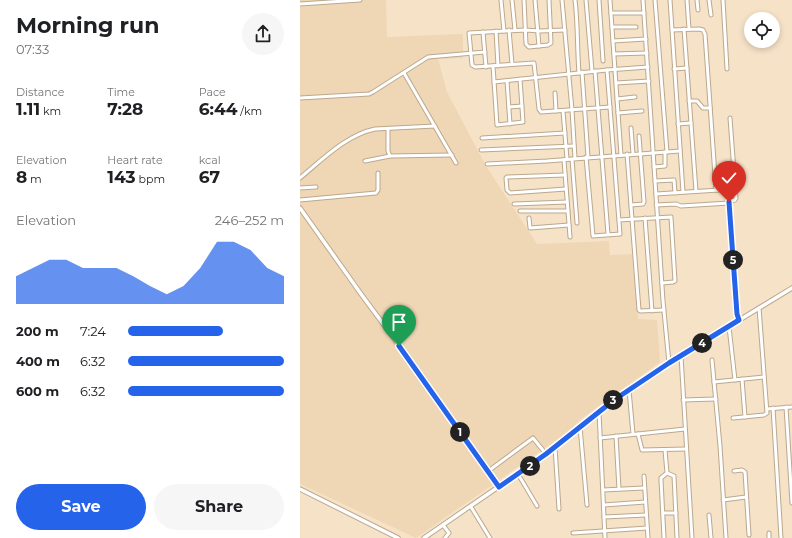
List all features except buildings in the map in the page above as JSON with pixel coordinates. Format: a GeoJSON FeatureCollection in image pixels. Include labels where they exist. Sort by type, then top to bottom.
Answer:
{"type":"FeatureCollection","features":[{"type":"Feature","properties":{"kind":"street"},"geometry":{"type":"LineString","coordinates":[[300,4],[360,0]]}},
{"type":"Feature","properties":{"kind":"street"},"geometry":{"type":"LineString","coordinates":[[501,0],[504,31]]}},
{"type":"Feature","properties":{"kind":"street"},"geometry":{"type":"LineString","coordinates":[[512,0],[515,30]]}},
{"type":"Feature","properties":{"kind":"street"},"geometry":{"type":"LineString","coordinates":[[524,0],[525,30],[528,46],[548,45],[552,43],[549,0]]}},
{"type":"Feature","properties":{"kind":"street"},"geometry":{"type":"LineString","coordinates":[[535,0],[539,46]]}},
{"type":"Feature","properties":{"kind":"street"},"geometry":{"type":"LineString","coordinates":[[562,0],[572,110],[577,223]]}},
{"type":"Feature","properties":{"kind":"street"},"geometry":{"type":"LineString","coordinates":[[576,0],[578,22],[577,42],[585,109],[593,236],[620,234],[607,70]]}},
{"type":"Feature","properties":{"kind":"street"},"geometry":{"type":"LineString","coordinates":[[586,0],[598,108],[608,234]]}},
{"type":"Feature","properties":{"kind":"street"},"geometry":{"type":"LineString","coordinates":[[599,0],[603,61]]}},
{"type":"Feature","properties":{"kind":"street"},"geometry":{"type":"LineString","coordinates":[[610,0],[621,155]]}},
{"type":"Feature","properties":{"kind":"street"},"geometry":{"type":"LineString","coordinates":[[643,0],[656,205],[669,363]]}},
{"type":"Feature","properties":{"kind":"street"},"geometry":{"type":"LineString","coordinates":[[654,167],[665,166],[666,152],[655,0]]}},
{"type":"Feature","properties":{"kind":"street"},"geometry":{"type":"LineString","coordinates":[[670,0],[683,192]]}},
{"type":"Feature","properties":{"kind":"street"},"geometry":{"type":"LineString","coordinates":[[687,0],[689,29]]}},
{"type":"Feature","properties":{"kind":"street"},"geometry":{"type":"LineString","coordinates":[[697,0],[698,10]]}},
{"type":"Feature","properties":{"kind":"street"},"geometry":{"type":"LineString","coordinates":[[709,0],[711,15]]}},
{"type":"Feature","properties":{"kind":"street"},"geometry":{"type":"LineString","coordinates":[[723,0],[727,69]]}},
{"type":"Feature","properties":{"kind":"street"},"geometry":{"type":"LineString","coordinates":[[611,13],[644,13]]}},
{"type":"Feature","properties":{"kind":"street"},"geometry":{"type":"LineString","coordinates":[[612,27],[636,27]]}},
{"type":"Feature","properties":{"kind":"street"},"geometry":{"type":"LineString","coordinates":[[684,29],[696,191]]}},
{"type":"Feature","properties":{"kind":"street"},"geometry":{"type":"LineString","coordinates":[[509,30],[512,64]]}},
{"type":"Feature","properties":{"kind":"street"},"geometry":{"type":"LineString","coordinates":[[565,30],[509,30],[469,33],[473,67],[534,63],[539,111],[542,112],[610,107]]}},
{"type":"Feature","properties":{"kind":"street"},"geometry":{"type":"LineString","coordinates":[[672,30],[703,30],[705,34],[716,190]]}},
{"type":"Feature","properties":{"kind":"street"},"geometry":{"type":"LineString","coordinates":[[483,32],[486,67]]}},
{"type":"Feature","properties":{"kind":"street"},"geometry":{"type":"LineString","coordinates":[[496,32],[498,66]]}},
{"type":"Feature","properties":{"kind":"street"},"geometry":{"type":"LineString","coordinates":[[613,41],[646,39]]}},
{"type":"Feature","properties":{"kind":"street"},"geometry":{"type":"LineString","coordinates":[[300,98],[368,94],[428,57],[484,52]]}},
{"type":"Feature","properties":{"kind":"street"},"geometry":{"type":"LineString","coordinates":[[614,54],[647,53]]}},
{"type":"Feature","properties":{"kind":"street"},"geometry":{"type":"LineString","coordinates":[[493,66],[497,124],[523,122],[520,79]]}},
{"type":"Feature","properties":{"kind":"street"},"geometry":{"type":"LineString","coordinates":[[494,82],[581,72],[648,67]]}},
{"type":"Feature","properties":{"kind":"street"},"geometry":{"type":"LineString","coordinates":[[674,69],[687,68]]}},
{"type":"Feature","properties":{"kind":"street"},"geometry":{"type":"LineString","coordinates":[[404,73],[456,163]]}},
{"type":"Feature","properties":{"kind":"street"},"geometry":{"type":"LineString","coordinates":[[507,80],[510,124]]}},
{"type":"Feature","properties":{"kind":"street"},"geometry":{"type":"LineString","coordinates":[[616,83],[649,81]]}},
{"type":"Feature","properties":{"kind":"street"},"geometry":{"type":"LineString","coordinates":[[555,93],[556,111]]}},
{"type":"Feature","properties":{"kind":"street"},"geometry":{"type":"LineString","coordinates":[[617,99],[635,97]]}},
{"type":"Feature","properties":{"kind":"street"},"geometry":{"type":"LineString","coordinates":[[689,101],[697,101],[703,108],[710,108]]}},
{"type":"Feature","properties":{"kind":"street"},"geometry":{"type":"LineString","coordinates":[[509,107],[522,106]]}},
{"type":"Feature","properties":{"kind":"street"},"geometry":{"type":"LineString","coordinates":[[563,111],[566,146],[565,175],[570,236]]}},
{"type":"Feature","properties":{"kind":"street"},"geometry":{"type":"LineString","coordinates":[[618,113],[642,111]]}},
{"type":"Feature","properties":{"kind":"street"},"geometry":{"type":"LineString","coordinates":[[656,205],[676,204],[681,206],[729,203],[736,199],[730,118]]}},
{"type":"Feature","properties":{"kind":"street"},"geometry":{"type":"LineString","coordinates":[[678,124],[691,123]]}},
{"type":"Feature","properties":{"kind":"street"},"geometry":{"type":"LineString","coordinates":[[300,178],[346,142],[371,130],[435,126]]}},
{"type":"Feature","properties":{"kind":"street"},"geometry":{"type":"LineString","coordinates":[[630,128],[633,154]]}},
{"type":"Feature","properties":{"kind":"street"},"geometry":{"type":"LineString","coordinates":[[388,129],[388,151],[390,156]]}},
{"type":"Feature","properties":{"kind":"street"},"geometry":{"type":"LineString","coordinates":[[482,138],[565,134]]}},
{"type":"Feature","properties":{"kind":"street"},"geometry":{"type":"LineString","coordinates":[[631,205],[642,204],[644,202],[640,136]]}},
{"type":"Feature","properties":{"kind":"street"},"geometry":{"type":"LineString","coordinates":[[481,150],[574,146]]}},
{"type":"Feature","properties":{"kind":"street"},"geometry":{"type":"LineString","coordinates":[[487,164],[680,151]]}},
{"type":"Feature","properties":{"kind":"street"},"geometry":{"type":"LineString","coordinates":[[627,154],[639,310],[664,310]]}},
{"type":"Feature","properties":{"kind":"street"},"geometry":{"type":"LineString","coordinates":[[364,161],[390,156],[452,155]]}},
{"type":"Feature","properties":{"kind":"street"},"geometry":{"type":"LineString","coordinates":[[300,200],[376,193],[378,190],[378,173]]}},
{"type":"Feature","properties":{"kind":"street"},"geometry":{"type":"LineString","coordinates":[[565,175],[506,178],[507,190],[510,192],[566,189]]}},
{"type":"Feature","properties":{"kind":"street"},"geometry":{"type":"LineString","coordinates":[[655,181],[674,180],[675,193]]}},
{"type":"Feature","properties":{"kind":"street"},"geometry":{"type":"LineString","coordinates":[[300,188],[316,187]]}},
{"type":"Feature","properties":{"kind":"street"},"geometry":{"type":"LineString","coordinates":[[656,194],[735,189]]}},
{"type":"Feature","properties":{"kind":"street"},"geometry":{"type":"LineString","coordinates":[[514,204],[567,202]]}},
{"type":"Feature","properties":{"kind":"street"},"geometry":{"type":"LineString","coordinates":[[729,203],[737,314],[739,320]]}},
{"type":"Feature","properties":{"kind":"street"},"geometry":{"type":"LineString","coordinates":[[300,208],[499,487]]}},
{"type":"Feature","properties":{"kind":"street"},"geometry":{"type":"LineString","coordinates":[[520,211],[568,211]]}},
{"type":"Feature","properties":{"kind":"street"},"geometry":{"type":"LineString","coordinates":[[619,220],[671,217],[675,280],[673,282],[662,283]]}},
{"type":"Feature","properties":{"kind":"street"},"geometry":{"type":"LineString","coordinates":[[529,218],[530,228],[569,225]]}},
{"type":"Feature","properties":{"kind":"street"},"geometry":{"type":"LineString","coordinates":[[644,218],[652,311]]}},
{"type":"Feature","properties":{"kind":"street"},"geometry":{"type":"LineString","coordinates":[[424,538],[546,454],[629,390],[669,363],[792,288]]}},
{"type":"Feature","properties":{"kind":"street"},"geometry":{"type":"LineString","coordinates":[[733,418],[766,414],[767,409],[759,308]]}},
{"type":"Feature","properties":{"kind":"street"},"geometry":{"type":"LineString","coordinates":[[729,327],[734,380]]}},
{"type":"Feature","properties":{"kind":"street"},"geometry":{"type":"LineString","coordinates":[[681,356],[692,538]]}},
{"type":"Feature","properties":{"kind":"street"},"geometry":{"type":"LineString","coordinates":[[712,360],[726,538]]}},
{"type":"Feature","properties":{"kind":"street"},"geometry":{"type":"LineString","coordinates":[[714,382],[764,377]]}},
{"type":"Feature","properties":{"kind":"street"},"geometry":{"type":"LineString","coordinates":[[742,379],[745,417]]}},
{"type":"Feature","properties":{"kind":"street"},"geometry":{"type":"LineString","coordinates":[[629,390],[633,434]]}},
{"type":"Feature","properties":{"kind":"street"},"geometry":{"type":"LineString","coordinates":[[683,400],[716,399]]}},
{"type":"Feature","properties":{"kind":"street"},"geometry":{"type":"LineString","coordinates":[[786,407],[792,503]]}},
{"type":"Feature","properties":{"kind":"street"},"geometry":{"type":"LineString","coordinates":[[767,409],[792,407]]}},
{"type":"Feature","properties":{"kind":"street"},"geometry":{"type":"LineString","coordinates":[[773,408],[781,538]]}},
{"type":"Feature","properties":{"kind":"street"},"geometry":{"type":"LineString","coordinates":[[599,412],[605,538]]}},
{"type":"Feature","properties":{"kind":"street"},"geometry":{"type":"LineString","coordinates":[[580,427],[587,505]]}},
{"type":"Feature","properties":{"kind":"street"},"geometry":{"type":"LineString","coordinates":[[600,438],[685,429]]}},
{"type":"Feature","properties":{"kind":"street"},"geometry":{"type":"LineString","coordinates":[[638,434],[642,450],[686,449]]}},
{"type":"Feature","properties":{"kind":"street"},"geometry":{"type":"LineString","coordinates":[[616,436],[619,489]]}},
{"type":"Feature","properties":{"kind":"street"},"geometry":{"type":"LineString","coordinates":[[487,472],[533,438],[546,454]]}},
{"type":"Feature","properties":{"kind":"street"},"geometry":{"type":"LineString","coordinates":[[555,447],[560,509]]}},
{"type":"Feature","properties":{"kind":"street"},"geometry":{"type":"LineString","coordinates":[[665,450],[667,473]]}},
{"type":"Feature","properties":{"kind":"street"},"geometry":{"type":"LineString","coordinates":[[734,471],[742,470],[745,472],[749,535]]}},
{"type":"Feature","properties":{"kind":"street"},"geometry":{"type":"LineString","coordinates":[[667,473],[674,476],[677,538]]}},
{"type":"Feature","properties":{"kind":"street"},"geometry":{"type":"LineString","coordinates":[[664,538],[661,478],[667,473]]}},
{"type":"Feature","properties":{"kind":"street"},"geometry":{"type":"LineString","coordinates":[[518,474],[537,506]]}},
{"type":"Feature","properties":{"kind":"street"},"geometry":{"type":"LineString","coordinates":[[644,476],[648,538]]}},
{"type":"Feature","properties":{"kind":"street"},"geometry":{"type":"LineString","coordinates":[[603,490],[644,488]]}},
{"type":"Feature","properties":{"kind":"street"},"geometry":{"type":"LineString","coordinates":[[300,489],[397,538]]}},
{"type":"Feature","properties":{"kind":"street"},"geometry":{"type":"LineString","coordinates":[[723,500],[746,497]]}},
{"type":"Feature","properties":{"kind":"street"},"geometry":{"type":"LineString","coordinates":[[604,505],[645,502]]}},
{"type":"Feature","properties":{"kind":"street"},"geometry":{"type":"LineString","coordinates":[[471,506],[490,538]]}},
{"type":"Feature","properties":{"kind":"street"},"geometry":{"type":"LineString","coordinates":[[663,514],[676,513]]}},
{"type":"Feature","properties":{"kind":"street"},"geometry":{"type":"LineString","coordinates":[[604,517],[646,515]]}},
{"type":"Feature","properties":{"kind":"street"},"geometry":{"type":"LineString","coordinates":[[709,515],[711,538]]}},
{"type":"Feature","properties":{"kind":"street"},"geometry":{"type":"LineString","coordinates":[[443,525],[449,533],[445,538]]}},
{"type":"Feature","properties":{"kind":"street"},"geometry":{"type":"LineString","coordinates":[[573,533],[647,528]]}},
{"type":"Feature","properties":{"kind":"street"},"geometry":{"type":"LineString","coordinates":[[769,533],[769,538]]}},
{"type":"Feature","properties":{"kind":"shaded area"},"geometry":{"type":"Polygon","coordinates":[[[300,0],[386,0],[387,37],[463,34],[463,58],[438,59],[447,92],[486,166],[537,244],[609,241],[610,255],[632,254],[638,319],[657,320],[660,362],[581,419],[568,432],[416,538],[300,484],[300,0]]]}},
{"type":"Feature","properties":{"kind":"route"},"geometry":{"type":"LineString","coordinates":[[399,346],[499,487],[546,454],[614,400],[669,363],[739,320],[737,314],[729,202]]}}]}
